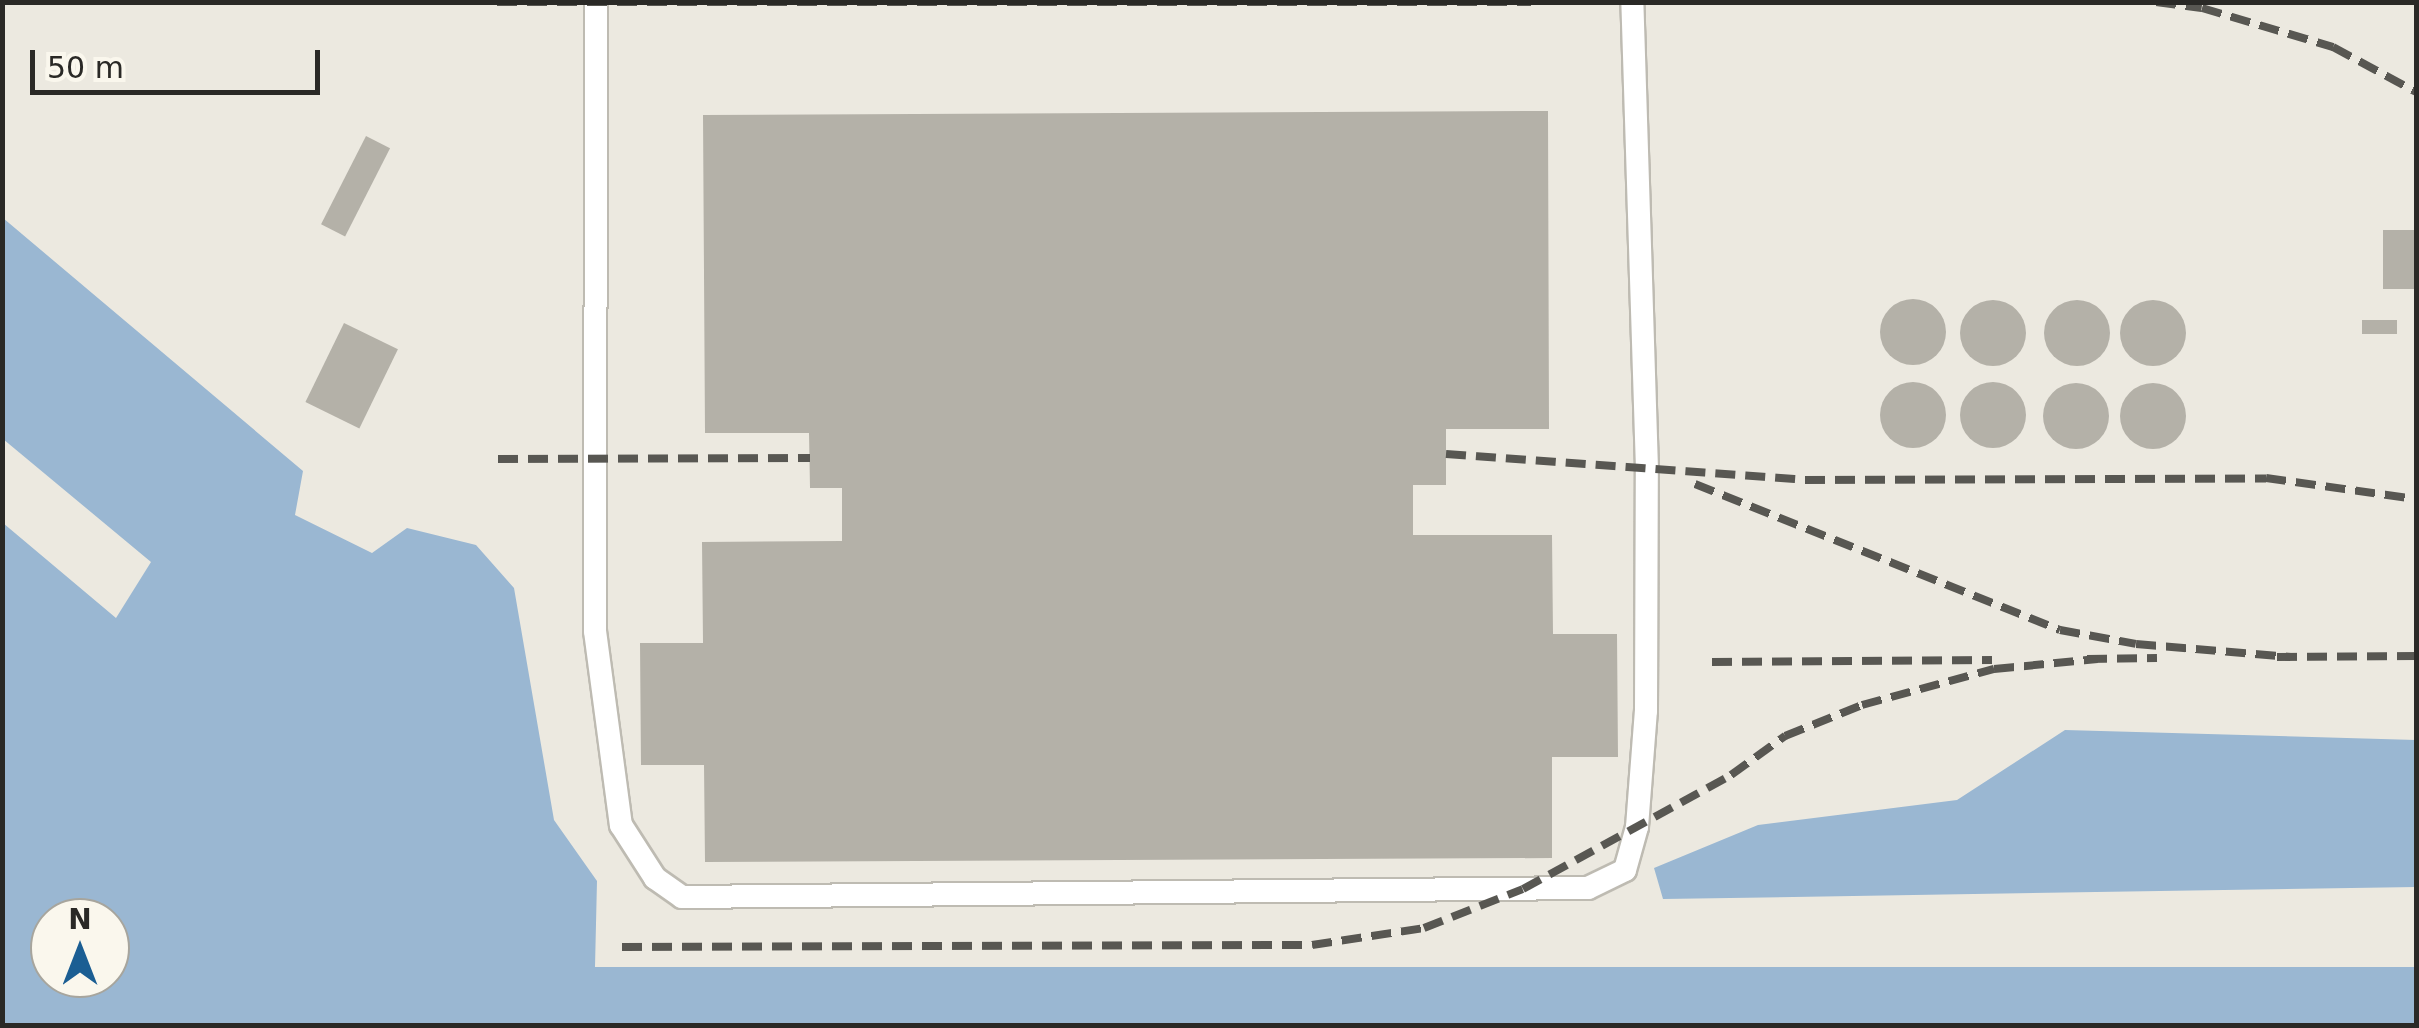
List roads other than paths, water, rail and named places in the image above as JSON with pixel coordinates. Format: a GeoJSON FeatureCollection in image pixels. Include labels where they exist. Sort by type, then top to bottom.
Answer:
{"type":"FeatureCollection","features":[{"type":"Feature","properties":{"kind":"lane"},"geometry":{"type":"LineString","coordinates":[[596,2],[594,631],[621,826],[655,878],[682,898],[1588,888],[1625,870],[1637,828],[1646,711],[1647,468],[1632,2]]}},
{"type":"Feature","properties":{"kind":"water"},"geometry":{"type":"Polygon","coordinates":[[[3,218],[303,471],[295,515],[372,553],[407,528],[476,545],[514,588],[554,820],[597,881],[595,967],[2416,967],[2416,1025],[3,1025],[3,523],[116,618],[151,562],[3,439],[3,218]]]}},
{"type":"Feature","properties":{"kind":"water"},"geometry":{"type":"Polygon","coordinates":[[[2065,730],[2416,740],[2416,887],[1663,899],[1654,868],[1758,825],[1957,800],[2065,730]]]}},
{"type":"Feature","properties":{"kind":"railway"},"geometry":{"type":"LineString","coordinates":[[497,2],[1531,2]]}},
{"type":"Feature","properties":{"kind":"railway"},"geometry":{"type":"LineString","coordinates":[[2156,2],[2202,8],[2333,47],[2416,92]]}},
{"type":"Feature","properties":{"kind":"railway"},"geometry":{"type":"LineString","coordinates":[[1446,454],[1805,480],[2266,478],[2416,499]]}},
{"type":"Feature","properties":{"kind":"railway"},"geometry":{"type":"LineString","coordinates":[[498,459],[810,458]]}},
{"type":"Feature","properties":{"kind":"railway"},"geometry":{"type":"LineString","coordinates":[[1695,484],[2060,630],[2136,644],[2290,657]]}},
{"type":"Feature","properties":{"kind":"railway"},"geometry":{"type":"LineString","coordinates":[[2277,657],[2416,656]]}},
{"type":"Feature","properties":{"kind":"railway"},"geometry":{"type":"LineString","coordinates":[[2087,659],[2157,658]]}},
{"type":"Feature","properties":{"kind":"railway"},"geometry":{"type":"LineString","coordinates":[[622,947],[1312,945],[1424,928],[1523,889],[1731,775],[1785,736],[1862,705],[1994,669],[2098,659]]}},
{"type":"Feature","properties":{"kind":"railway"},"geometry":{"type":"LineString","coordinates":[[1712,662],[1992,660]]}}]}
